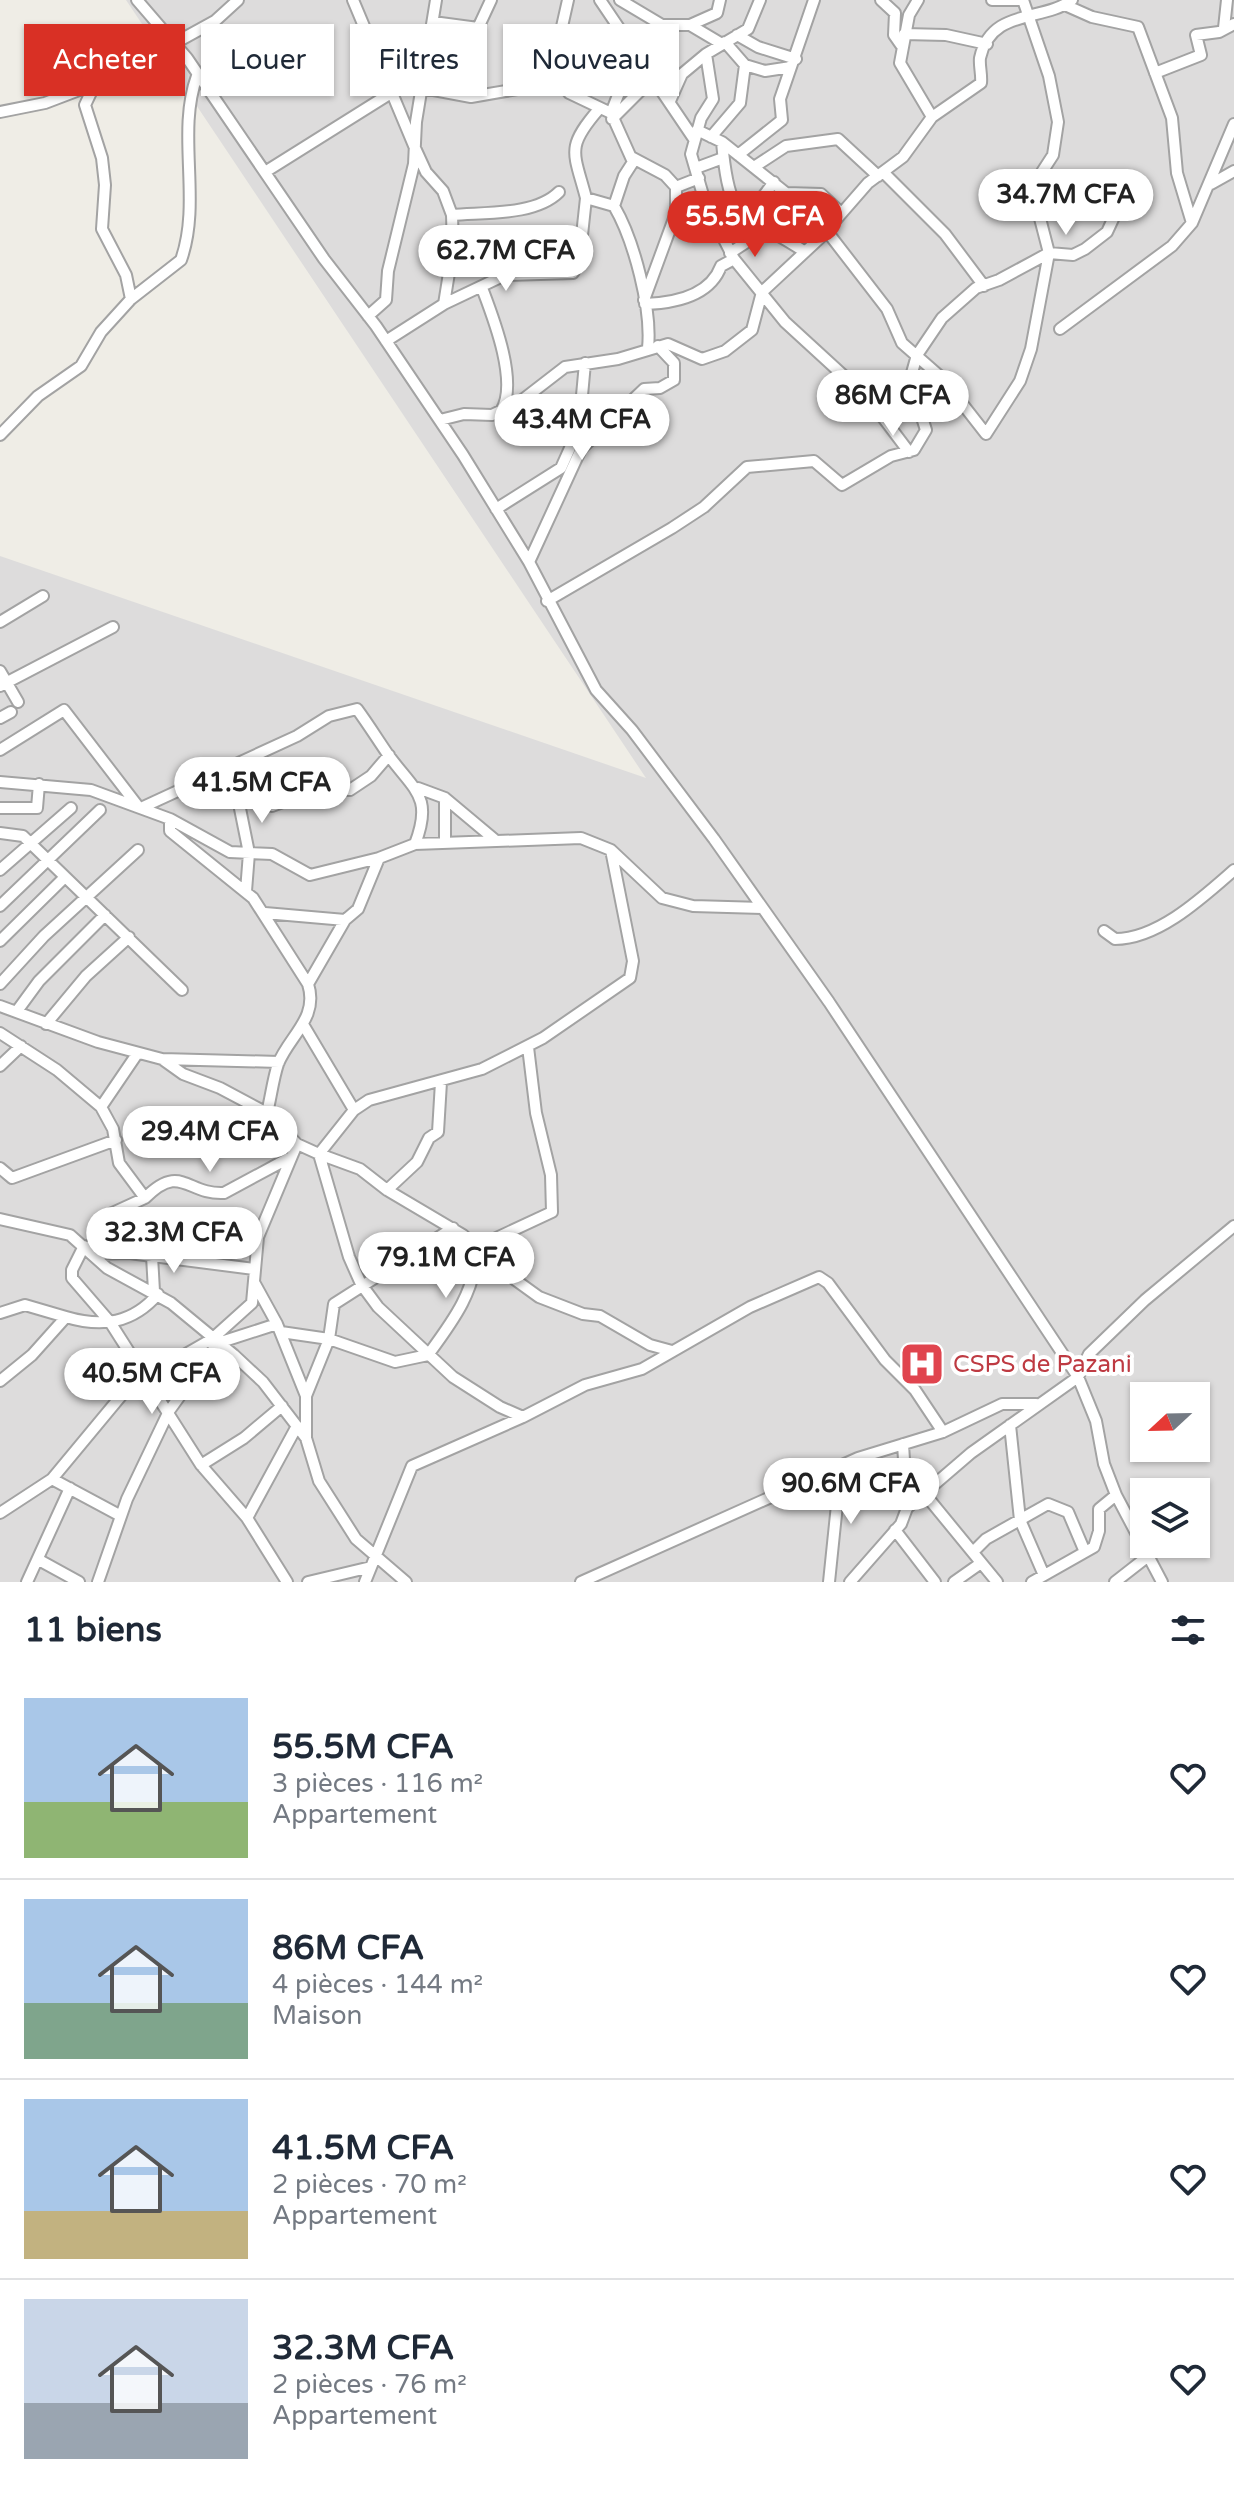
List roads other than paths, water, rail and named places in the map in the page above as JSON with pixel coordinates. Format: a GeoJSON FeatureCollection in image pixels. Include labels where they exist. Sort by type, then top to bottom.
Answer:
{"type":"FeatureCollection","features":[{"type":"Feature","properties":{"kind":"street"},"geometry":{"type":"LineString","coordinates":[[137,0],[158,24]]}},
{"type":"Feature","properties":{"kind":"street"},"geometry":{"type":"LineString","coordinates":[[185,38],[215,21],[238,0]]}},
{"type":"Feature","properties":{"kind":"street"},"geometry":{"type":"LineString","coordinates":[[353,0],[363,24]]}},
{"type":"Feature","properties":{"kind":"street"},"geometry":{"type":"LineString","coordinates":[[436,0],[433,22],[478,28],[491,0]]}},
{"type":"Feature","properties":{"kind":"street"},"geometry":{"type":"LineString","coordinates":[[563,24],[568,0]]}},
{"type":"Feature","properties":{"kind":"street"},"geometry":{"type":"LineString","coordinates":[[600,0],[616,24]]}},
{"type":"Feature","properties":{"kind":"street"},"geometry":{"type":"LineString","coordinates":[[627,2],[662,25],[690,25],[717,13],[720,0]]}},
{"type":"Feature","properties":{"kind":"street"},"geometry":{"type":"LineString","coordinates":[[670,101],[682,74],[706,54],[748,29],[760,0]]}},
{"type":"Feature","properties":{"kind":"street"},"geometry":{"type":"LineString","coordinates":[[738,155],[782,120],[780,99],[814,0]]}},
{"type":"Feature","properties":{"kind":"street"},"geometry":{"type":"LineString","coordinates":[[881,0],[895,13],[894,35],[903,39],[946,35],[987,44]]}},
{"type":"Feature","properties":{"kind":"street"},"geometry":{"type":"LineString","coordinates":[[918,0],[903,39],[900,63],[932,117]]}},
{"type":"Feature","properties":{"kind":"street"},"geometry":{"type":"LineString","coordinates":[[826,230],[887,309],[902,343],[943,379],[986,434],[1020,381],[1031,349],[1049,253],[1035,199],[1042,172],[1053,155],[1058,122],[1049,76],[1030,16],[1021,0],[992,0]]}},
{"type":"Feature","properties":{"kind":"street"},"geometry":{"type":"LineString","coordinates":[[1155,73],[1201,55],[1196,35],[1229,26],[1227,0]]}},
{"type":"Feature","properties":{"kind":"street"},"geometry":{"type":"LineString","coordinates":[[440,420],[464,414],[487,416],[501,411],[526,398],[563,368],[618,359],[668,344],[702,359],[725,351],[752,330],[762,292],[805,252],[840,212],[903,157],[932,117],[981,83],[980,58],[987,44],[1009,19],[1030,16],[1069,2],[1092,17],[1138,27],[1172,118],[1177,173],[1192,223]]}},
{"type":"Feature","properties":{"kind":"street"},"geometry":{"type":"LineString","coordinates":[[690,25],[724,43],[745,65],[765,71],[794,63]]}},
{"type":"Feature","properties":{"kind":"street"},"geometry":{"type":"LineString","coordinates":[[737,35],[794,63]]}},
{"type":"Feature","properties":{"kind":"street"},"geometry":{"type":"LineString","coordinates":[[706,54],[713,99],[696,135],[691,154],[705,202],[732,256],[785,322],[869,399],[909,452]]}},
{"type":"Feature","properties":{"kind":"street"},"geometry":{"type":"LineString","coordinates":[[185,58],[440,420],[529,562],[596,690],[632,730],[762,908],[913,1125],[1078,1377],[1096,1421],[1104,1464],[1130,1523]]}},
{"type":"Feature","properties":{"kind":"street"},"geometry":{"type":"LineString","coordinates":[[711,137],[740,103],[745,65]]}},
{"type":"Feature","properties":{"kind":"street"},"geometry":{"type":"LineString","coordinates":[[0,435],[28,405],[81,366],[101,332],[131,299],[177,264],[182,255],[188,207],[189,100],[197,76]]}},
{"type":"Feature","properties":{"kind":"street"},"geometry":{"type":"LineString","coordinates":[[0,112],[63,96]]}},
{"type":"Feature","properties":{"kind":"street"},"geometry":{"type":"LineString","coordinates":[[89,96],[85,105],[102,158],[105,185],[102,229],[126,275],[131,299]]}},
{"type":"Feature","properties":{"kind":"street"},"geometry":{"type":"LineString","coordinates":[[265,172],[386,96]]}},
{"type":"Feature","properties":{"kind":"street"},"geometry":{"type":"LineString","coordinates":[[392,96],[426,172],[443,191],[452,215],[453,248],[444,304]]}},
{"type":"Feature","properties":{"kind":"street"},"geometry":{"type":"LineString","coordinates":[[368,316],[386,300],[388,271],[410,183],[422,96]]}},
{"type":"Feature","properties":{"kind":"street"},"geometry":{"type":"LineString","coordinates":[[575,96],[612,116],[631,157],[632,168],[624,176],[614,206]]}},
{"type":"Feature","properties":{"kind":"street"},"geometry":{"type":"LineString","coordinates":[[612,116],[619,96]]}},
{"type":"Feature","properties":{"kind":"street"},"geometry":{"type":"LineString","coordinates":[[612,116],[634,96]]}},
{"type":"Feature","properties":{"kind":"street"},"geometry":{"type":"LineString","coordinates":[[667,96],[696,135],[722,142],[793,196],[821,194],[840,212]]}},
{"type":"Feature","properties":{"kind":"street"},"geometry":{"type":"LineString","coordinates":[[386,341],[444,304],[482,288],[493,279],[519,272],[573,273],[579,263],[586,198],[577,172],[575,144],[578,133],[599,109]]}},
{"type":"Feature","properties":{"kind":"street"},"geometry":{"type":"LineString","coordinates":[[1060,329],[1172,246],[1192,223],[1234,124]]}},
{"type":"Feature","properties":{"kind":"street"},"geometry":{"type":"LineString","coordinates":[[754,167],[786,146],[838,139],[945,234],[984,286]]}},
{"type":"Feature","properties":{"kind":"street"},"geometry":{"type":"LineString","coordinates":[[722,142],[726,186],[746,219],[805,252]]}},
{"type":"Feature","properties":{"kind":"street"},"geometry":{"type":"LineString","coordinates":[[631,157],[665,175],[676,187],[676,213],[645,302]]}},
{"type":"Feature","properties":{"kind":"street"},"geometry":{"type":"LineString","coordinates":[[676,187],[723,158]]}},
{"type":"Feature","properties":{"kind":"street"},"geometry":{"type":"LineString","coordinates":[[1211,184],[1234,171]]}},
{"type":"Feature","properties":{"kind":"street"},"geometry":{"type":"LineString","coordinates":[[746,219],[774,182]]}},
{"type":"Feature","properties":{"kind":"street"},"geometry":{"type":"LineString","coordinates":[[547,601],[704,507],[747,467],[814,461],[842,485],[891,456],[909,452],[926,430],[910,380],[917,355],[942,318],[976,288],[1049,253],[1073,255],[1085,249],[1107,232],[1120,204],[1141,190]]}},
{"type":"Feature","properties":{"kind":"street"},"geometry":{"type":"LineString","coordinates":[[452,215],[519,209],[559,192]]}},
{"type":"Feature","properties":{"kind":"street"},"geometry":{"type":"LineString","coordinates":[[529,562],[581,449],[644,389],[660,388],[674,380],[674,363],[653,347],[645,302],[624,223],[614,206],[586,198]]}},
{"type":"Feature","properties":{"kind":"street"},"geometry":{"type":"LineString","coordinates":[[645,302],[705,290],[715,281],[721,266],[765,230]]}},
{"type":"Feature","properties":{"kind":"street"},"geometry":{"type":"LineString","coordinates":[[482,288],[504,366],[507,396],[501,411]]}},
{"type":"Feature","properties":{"kind":"street"},"geometry":{"type":"LineString","coordinates":[[496,509],[561,468],[579,428],[585,363]]}},
{"type":"Feature","properties":{"kind":"street"},"geometry":{"type":"LineString","coordinates":[[0,622],[43,596]]}},
{"type":"Feature","properties":{"kind":"street"},"geometry":{"type":"LineString","coordinates":[[3,684],[113,627]]}},
{"type":"Feature","properties":{"kind":"street"},"geometry":{"type":"LineString","coordinates":[[0,671],[3,684],[18,702]]}},
{"type":"Feature","properties":{"kind":"street"},"geometry":{"type":"LineString","coordinates":[[140,806],[349,709],[357,709],[389,755],[418,788],[424,811],[415,844]]}},
{"type":"Feature","properties":{"kind":"street"},"geometry":{"type":"LineString","coordinates":[[0,750],[64,710],[140,806]]}},
{"type":"Feature","properties":{"kind":"street"},"geometry":{"type":"LineString","coordinates":[[0,718],[11,712]]}},
{"type":"Feature","properties":{"kind":"street"},"geometry":{"type":"LineString","coordinates":[[241,801],[259,800],[272,806],[318,789],[349,790],[371,776],[389,755]]}},
{"type":"Feature","properties":{"kind":"street"},"geometry":{"type":"LineString","coordinates":[[231,764],[241,801],[249,853],[246,891]]}},
{"type":"Feature","properties":{"kind":"street"},"geometry":{"type":"LineString","coordinates":[[0,782],[91,790],[170,819],[230,852],[272,854],[313,875],[352,862],[379,858],[415,844],[581,838],[611,850],[662,898],[693,906],[762,908]]}},
{"type":"Feature","properties":{"kind":"street"},"geometry":{"type":"LineString","coordinates":[[0,808],[37,808],[39,784]]}},
{"type":"Feature","properties":{"kind":"street"},"geometry":{"type":"LineString","coordinates":[[418,788],[445,798],[494,839]]}},
{"type":"Feature","properties":{"kind":"street"},"geometry":{"type":"LineString","coordinates":[[445,798],[445,841]]}},
{"type":"Feature","properties":{"kind":"street"},"geometry":{"type":"LineString","coordinates":[[0,870],[71,808]]}},
{"type":"Feature","properties":{"kind":"street"},"geometry":{"type":"LineString","coordinates":[[0,906],[100,810]]}},
{"type":"Feature","properties":{"kind":"street"},"geometry":{"type":"LineString","coordinates":[[170,819],[170,831],[246,891],[265,913],[282,948],[308,984],[311,999],[304,1026],[279,1062],[267,1113]]}},
{"type":"Feature","properties":{"kind":"street"},"geometry":{"type":"LineString","coordinates":[[1,833],[16,833],[29,842],[182,990]]}},
{"type":"Feature","properties":{"kind":"street"},"geometry":{"type":"LineString","coordinates":[[0,984],[85,897],[138,850]]}},
{"type":"Feature","properties":{"kind":"street"},"geometry":{"type":"LineString","coordinates":[[319,1154],[354,1110],[383,1094],[441,1082],[482,1069],[528,1047],[632,975],[633,961],[611,850]]}},
{"type":"Feature","properties":{"kind":"street"},"geometry":{"type":"LineString","coordinates":[[308,984],[345,920],[358,909],[379,858]]}},
{"type":"Feature","properties":{"kind":"street"},"geometry":{"type":"LineString","coordinates":[[1104,931],[1115,939],[1140,937],[1199,899],[1234,870]]}},
{"type":"Feature","properties":{"kind":"street"},"geometry":{"type":"LineString","coordinates":[[0,941],[64,878]]}},
{"type":"Feature","properties":{"kind":"street"},"geometry":{"type":"LineString","coordinates":[[265,913],[345,920]]}},
{"type":"Feature","properties":{"kind":"street"},"geometry":{"type":"LineString","coordinates":[[17,1011],[39,981],[105,915]]}},
{"type":"Feature","properties":{"kind":"street"},"geometry":{"type":"LineString","coordinates":[[46,1024],[86,976],[129,937]]}},
{"type":"Feature","properties":{"kind":"street"},"geometry":{"type":"LineString","coordinates":[[0,1006],[137,1054],[162,1059],[279,1062]]}},
{"type":"Feature","properties":{"kind":"street"},"geometry":{"type":"LineString","coordinates":[[304,1026],[354,1110]]}},
{"type":"Feature","properties":{"kind":"street"},"geometry":{"type":"LineString","coordinates":[[0,1033],[57,1070],[101,1107],[116,1140],[119,1163],[145,1198]]}},
{"type":"Feature","properties":{"kind":"street"},"geometry":{"type":"LineString","coordinates":[[0,1066],[21,1046]]}},
{"type":"Feature","properties":{"kind":"street"},"geometry":{"type":"LineString","coordinates":[[477,1247],[553,1209],[548,1158],[536,1113],[528,1047]]}},
{"type":"Feature","properties":{"kind":"street"},"geometry":{"type":"LineString","coordinates":[[101,1107],[137,1054]]}},
{"type":"Feature","properties":{"kind":"street"},"geometry":{"type":"LineString","coordinates":[[162,1059],[183,1074],[220,1088],[267,1113],[297,1144],[360,1169],[387,1190],[453,1228],[539,1297],[577,1312],[600,1316],[650,1345],[672,1351]]}},
{"type":"Feature","properties":{"kind":"street"},"geometry":{"type":"LineString","coordinates":[[387,1190],[417,1162],[429,1138],[438,1132],[441,1082]]}},
{"type":"Feature","properties":{"kind":"street"},"geometry":{"type":"LineString","coordinates":[[0,1168],[12,1178],[116,1140]]}},
{"type":"Feature","properties":{"kind":"street"},"geometry":{"type":"LineString","coordinates":[[98,1582],[121,1516],[155,1435],[215,1341],[252,1303],[258,1237],[297,1144]]}},
{"type":"Feature","properties":{"kind":"street"},"geometry":{"type":"LineString","coordinates":[[319,1154],[349,1257],[361,1284],[385,1315],[428,1355],[500,1407],[523,1417]]}},
{"type":"Feature","properties":{"kind":"street"},"geometry":{"type":"LineString","coordinates":[[287,1582],[247,1518],[201,1465],[110,1322],[72,1278],[72,1270],[110,1214],[145,1198],[162,1183],[174,1180],[213,1193],[224,1193],[289,1158]]}},
{"type":"Feature","properties":{"kind":"street"},"geometry":{"type":"LineString","coordinates":[[0,1219],[63,1231],[107,1268],[156,1292],[250,1369],[306,1438],[327,1497],[373,1563],[406,1582]]}},
{"type":"Feature","properties":{"kind":"street"},"geometry":{"type":"LineString","coordinates":[[850,1582],[895,1530],[907,1508],[1010,1425],[1078,1377],[1089,1354],[1152,1294],[1234,1226]]}},
{"type":"Feature","properties":{"kind":"street"},"geometry":{"type":"LineString","coordinates":[[306,1396],[329,1339],[334,1304],[453,1228]]}},
{"type":"Feature","properties":{"kind":"street"},"geometry":{"type":"LineString","coordinates":[[0,1513],[52,1479],[142,1375],[215,1341],[279,1328],[329,1339],[395,1362],[428,1355],[467,1297],[477,1268],[477,1247]]}},
{"type":"Feature","properties":{"kind":"street"},"geometry":{"type":"LineString","coordinates":[[88,1250],[152,1256],[254,1275]]}},
{"type":"Feature","properties":{"kind":"street"},"geometry":{"type":"LineString","coordinates":[[0,1313],[25,1305],[89,1323],[110,1322],[140,1313],[156,1292],[152,1256]]}},
{"type":"Feature","properties":{"kind":"street"},"geometry":{"type":"LineString","coordinates":[[254,1275],[306,1396],[306,1438]]}},
{"type":"Feature","properties":{"kind":"street"},"geometry":{"type":"LineString","coordinates":[[365,1582],[412,1466],[523,1417],[585,1385],[642,1369],[768,1298],[823,1278],[885,1360],[915,1390],[943,1432]]}},
{"type":"Feature","properties":{"kind":"street"},"geometry":{"type":"LineString","coordinates":[[0,1381],[32,1355],[66,1317]]}},
{"type":"Feature","properties":{"kind":"street"},"geometry":{"type":"LineString","coordinates":[[581,1582],[841,1466],[943,1432],[1002,1404],[1038,1404]]}},
{"type":"Feature","properties":{"kind":"street"},"geometry":{"type":"LineString","coordinates":[[201,1465],[244,1438],[282,1406]]}},
{"type":"Feature","properties":{"kind":"street"},"geometry":{"type":"LineString","coordinates":[[1010,1425],[1020,1520],[1043,1573]]}},
{"type":"Feature","properties":{"kind":"street"},"geometry":{"type":"LineString","coordinates":[[247,1518],[297,1426]]}},
{"type":"Feature","properties":{"kind":"street"},"geometry":{"type":"LineString","coordinates":[[903,1444],[907,1508]]}},
{"type":"Feature","properties":{"kind":"street"},"geometry":{"type":"LineString","coordinates":[[829,1582],[841,1466]]}},
{"type":"Feature","properties":{"kind":"street"},"geometry":{"type":"LineString","coordinates":[[52,1479],[121,1516]]}},
{"type":"Feature","properties":{"kind":"street"},"geometry":{"type":"LineString","coordinates":[[27,1582],[70,1488]]}},
{"type":"Feature","properties":{"kind":"street"},"geometry":{"type":"LineString","coordinates":[[924,1493],[997,1582]]}},
{"type":"Feature","properties":{"kind":"street"},"geometry":{"type":"LineString","coordinates":[[1032,1582],[1043,1573],[1085,1552],[1098,1541],[1099,1509],[1116,1495]]}},
{"type":"Feature","properties":{"kind":"street"},"geometry":{"type":"LineString","coordinates":[[973,1552],[986,1539],[1048,1504],[1057,1505],[1068,1512],[1085,1552]]}},
{"type":"Feature","properties":{"kind":"street"},"geometry":{"type":"LineString","coordinates":[[895,1530],[935,1582]]}},
{"type":"Feature","properties":{"kind":"street"},"geometry":{"type":"LineString","coordinates":[[1115,1582],[1146,1558]]}},
{"type":"Feature","properties":{"kind":"street"},"geometry":{"type":"LineString","coordinates":[[1148,1558],[1162,1582]]}},
{"type":"Feature","properties":{"kind":"street"},"geometry":{"type":"LineString","coordinates":[[39,1560],[76,1581]]}},
{"type":"Feature","properties":{"kind":"street"},"geometry":{"type":"LineString","coordinates":[[308,1582],[373,1563]]}},
{"type":"Feature","properties":{"kind":"street"},"geometry":{"type":"LineString","coordinates":[[954,1582],[981,1563]]}},
{"type":"Feature","properties":{"kind":"place","name":"CSPS de Pazani"},"geometry":{"type":"Point","coordinates":[922,1364]}}]}
